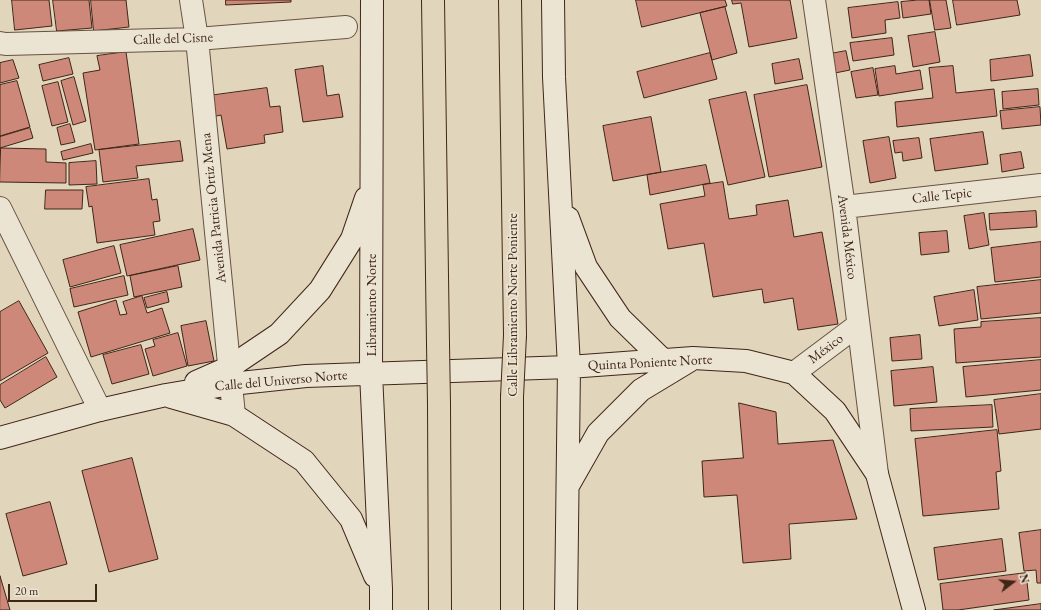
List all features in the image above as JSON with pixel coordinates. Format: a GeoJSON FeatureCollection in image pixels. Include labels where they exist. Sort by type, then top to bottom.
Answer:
{"type":"FeatureCollection","features":[{"type":"Feature","properties":{"kind":"highway"},"geometry":{"type":"LineString","coordinates":[[433,0],[439,404],[440,610]]}},
{"type":"Feature","properties":{"kind":"highway","name":"Calle Libramiento Norte Poniente"},"geometry":{"type":"LineString","coordinates":[[510,0],[515,335],[512,397],[512,610]]}},
{"type":"Feature","properties":{"kind":"street","name":"Avenida Patricia Ortiz Mena"},"geometry":{"type":"LineString","coordinates":[[191,0],[197,40],[234,416]]}},
{"type":"Feature","properties":{"kind":"street","name":"Libramiento Norte"},"geometry":{"type":"LineString","coordinates":[[372,0],[371,373],[381,600]]}},
{"type":"Feature","properties":{"kind":"street"},"geometry":{"type":"LineString","coordinates":[[553,0],[554,77],[569,367],[566,610]]}},
{"type":"Feature","properties":{"kind":"street","name":"Avenida México"},"geometry":{"type":"LineString","coordinates":[[814,0],[844,207],[877,474]]}},
{"type":"Feature","properties":{"kind":"street","name":"Calle del Cisne"},"geometry":{"type":"LineString","coordinates":[[0,43],[197,40],[346,27]]}},
{"type":"Feature","properties":{"kind":"street"},"geometry":{"type":"LineString","coordinates":[[230,376],[279,334],[320,290],[352,239],[372,182]]}},
{"type":"Feature","properties":{"kind":"street","name":"Calle Tepic"},"geometry":{"type":"LineString","coordinates":[[844,207],[1041,185]]}},
{"type":"Feature","properties":{"kind":"street"},"geometry":{"type":"LineString","coordinates":[[561,198],[586,267],[620,318],[664,361]]}},
{"type":"Feature","properties":{"kind":"street"},"geometry":{"type":"LineString","coordinates":[[0,208],[100,410]]}},
{"type":"Feature","properties":{"kind":"street","name":"México"},"geometry":{"type":"LineString","coordinates":[[794,373],[858,325]]}},
{"type":"Feature","properties":{"kind":"street"},"geometry":{"type":"LineString","coordinates":[[568,487],[598,433],[641,390],[693,358]]}},
{"type":"Feature","properties":{"kind":"street","name":"Quinta Poniente Norte"},"geometry":{"type":"LineString","coordinates":[[569,367],[693,358],[746,361],[794,373],[835,411],[877,474],[914,610]]}},
{"type":"Feature","properties":{"kind":"street","name":"Calle del Universo Norte"},"geometry":{"type":"LineString","coordinates":[[0,438],[100,410],[166,395],[230,376],[306,376],[569,367]]}},
{"type":"Feature","properties":{"kind":"street"},"geometry":{"type":"LineString","coordinates":[[166,395],[234,416],[304,461],[351,519],[381,600]]}},
{"type":"Feature","properties":{"kind":"building"},"geometry":{"type":"Polygon","coordinates":[[[12,0],[49,0],[52,26],[15,30],[12,0]]]}},
{"type":"Feature","properties":{"kind":"building"},"geometry":{"type":"Polygon","coordinates":[[[53,0],[89,0],[92,28],[57,31],[53,0]]]}},
{"type":"Feature","properties":{"kind":"building"},"geometry":{"type":"Polygon","coordinates":[[[91,0],[126,0],[129,27],[94,31],[91,0]]]}},
{"type":"Feature","properties":{"kind":"building"},"geometry":{"type":"Polygon","coordinates":[[[226,0],[291,0],[291,2],[226,5],[226,0]]]}},
{"type":"Feature","properties":{"kind":"building"},"geometry":{"type":"Polygon","coordinates":[[[636,0],[725,0],[727,6],[642,27],[636,0]]]}},
{"type":"Feature","properties":{"kind":"building"},"geometry":{"type":"Polygon","coordinates":[[[732,0],[790,0],[797,38],[749,47],[741,3],[733,4],[732,0]]]}},
{"type":"Feature","properties":{"kind":"building"},"geometry":{"type":"Polygon","coordinates":[[[929,0],[931,14],[903,18],[901,2],[929,0]]]}},
{"type":"Feature","properties":{"kind":"building"},"geometry":{"type":"Polygon","coordinates":[[[930,0],[946,0],[951,28],[935,30],[930,0]]]}},
{"type":"Feature","properties":{"kind":"building"},"geometry":{"type":"Polygon","coordinates":[[[953,0],[1017,0],[1020,15],[957,25],[953,0]]]}},
{"type":"Feature","properties":{"kind":"building"},"geometry":{"type":"Polygon","coordinates":[[[898,2],[900,18],[885,20],[886,33],[852,38],[848,8],[898,2]]]}},
{"type":"Feature","properties":{"kind":"building"},"geometry":{"type":"Polygon","coordinates":[[[725,7],[737,53],[712,60],[700,13],[725,7]]]}},
{"type":"Feature","properties":{"kind":"building"},"geometry":{"type":"Polygon","coordinates":[[[935,32],[940,62],[913,67],[908,36],[935,32]]]}},
{"type":"Feature","properties":{"kind":"building"},"geometry":{"type":"Polygon","coordinates":[[[892,38],[894,55],[853,61],[850,43],[892,38]]]}},
{"type":"Feature","properties":{"kind":"building"},"geometry":{"type":"Polygon","coordinates":[[[846,51],[850,70],[835,73],[830,54],[846,51]]]}},
{"type":"Feature","properties":{"kind":"building"},"geometry":{"type":"Polygon","coordinates":[[[126,52],[139,144],[95,150],[83,73],[100,70],[97,56],[126,52]]]}},
{"type":"Feature","properties":{"kind":"building"},"geometry":{"type":"Polygon","coordinates":[[[710,53],[717,79],[644,98],[637,72],[710,53]]]}},
{"type":"Feature","properties":{"kind":"building"},"geometry":{"type":"Polygon","coordinates":[[[1030,55],[1033,76],[991,81],[990,60],[1030,55]]]}},
{"type":"Feature","properties":{"kind":"building"},"geometry":{"type":"Polygon","coordinates":[[[69,58],[73,74],[43,81],[39,65],[69,58]]]}},
{"type":"Feature","properties":{"kind":"building"},"geometry":{"type":"Polygon","coordinates":[[[799,59],[803,79],[775,84],[772,64],[799,59]]]}},
{"type":"Feature","properties":{"kind":"building"},"geometry":{"type":"Polygon","coordinates":[[[13,60],[19,78],[0,83],[0,63],[13,60]]]}},
{"type":"Feature","properties":{"kind":"building"},"geometry":{"type":"Polygon","coordinates":[[[323,66],[327,96],[339,94],[343,117],[303,122],[295,70],[323,66]]]}},
{"type":"Feature","properties":{"kind":"building"},"geometry":{"type":"Polygon","coordinates":[[[895,66],[896,74],[920,70],[923,89],[879,96],[875,69],[895,66]]]}},
{"type":"Feature","properties":{"kind":"building"},"geometry":{"type":"Polygon","coordinates":[[[953,66],[956,93],[994,89],[997,116],[897,127],[895,102],[933,98],[929,68],[953,66]]]}},
{"type":"Feature","properties":{"kind":"building"},"geometry":{"type":"Polygon","coordinates":[[[873,68],[878,95],[856,98],[851,72],[873,68]]]}},
{"type":"Feature","properties":{"kind":"building"},"geometry":{"type":"Polygon","coordinates":[[[74,77],[86,121],[73,125],[61,81],[74,77]]]}},
{"type":"Feature","properties":{"kind":"building"},"geometry":{"type":"Polygon","coordinates":[[[17,81],[30,127],[0,136],[0,85],[17,81]]]}},
{"type":"Feature","properties":{"kind":"building"},"geometry":{"type":"Polygon","coordinates":[[[58,82],[68,122],[52,126],[42,86],[58,82]]]}},
{"type":"Feature","properties":{"kind":"building"},"geometry":{"type":"Polygon","coordinates":[[[807,85],[822,167],[769,177],[754,95],[807,85]]]}},
{"type":"Feature","properties":{"kind":"building"},"geometry":{"type":"Polygon","coordinates":[[[267,88],[270,107],[280,106],[283,132],[264,135],[265,143],[227,149],[221,115],[212,117],[208,96],[267,88]]]}},
{"type":"Feature","properties":{"kind":"building"},"geometry":{"type":"Polygon","coordinates":[[[1038,89],[1039,105],[1003,109],[1002,92],[1038,89]]]}},
{"type":"Feature","properties":{"kind":"building"},"geometry":{"type":"Polygon","coordinates":[[[746,92],[765,177],[728,185],[709,100],[746,92]]]}},
{"type":"Feature","properties":{"kind":"building"},"geometry":{"type":"Polygon","coordinates":[[[1040,107],[1041,125],[1002,129],[1000,111],[1040,107]]]}},
{"type":"Feature","properties":{"kind":"building"},"geometry":{"type":"Polygon","coordinates":[[[651,117],[661,172],[613,181],[603,126],[651,117]]]}},
{"type":"Feature","properties":{"kind":"building"},"geometry":{"type":"Polygon","coordinates":[[[70,124],[75,142],[61,145],[57,128],[70,124]]]}},
{"type":"Feature","properties":{"kind":"building"},"geometry":{"type":"Polygon","coordinates":[[[30,128],[33,138],[0,148],[0,137],[30,128]]]}},
{"type":"Feature","properties":{"kind":"building"},"geometry":{"type":"Polygon","coordinates":[[[983,132],[988,164],[935,171],[930,139],[983,132]]]}},
{"type":"Feature","properties":{"kind":"building"},"geometry":{"type":"Polygon","coordinates":[[[889,137],[896,178],[870,183],[863,141],[889,137]]]}},
{"type":"Feature","properties":{"kind":"building"},"geometry":{"type":"Polygon","coordinates":[[[919,138],[922,158],[903,161],[902,152],[895,153],[893,141],[919,138]]]}},
{"type":"Feature","properties":{"kind":"building"},"geometry":{"type":"Polygon","coordinates":[[[180,141],[183,161],[136,166],[138,178],[103,182],[99,150],[180,141]]]}},
{"type":"Feature","properties":{"kind":"building"},"geometry":{"type":"Polygon","coordinates":[[[91,144],[93,153],[63,160],[61,152],[91,144]]]}},
{"type":"Feature","properties":{"kind":"building"},"geometry":{"type":"Polygon","coordinates":[[[1,148],[46,149],[46,162],[66,163],[66,183],[0,182],[1,148]]]}},
{"type":"Feature","properties":{"kind":"building"},"geometry":{"type":"Polygon","coordinates":[[[1021,152],[1024,168],[1002,172],[1000,155],[1021,152]]]}},
{"type":"Feature","properties":{"kind":"building"},"geometry":{"type":"Polygon","coordinates":[[[96,161],[97,184],[69,185],[69,163],[96,161]]]}},
{"type":"Feature","properties":{"kind":"building"},"geometry":{"type":"Polygon","coordinates":[[[706,165],[710,183],[650,195],[647,175],[706,165]]]}},
{"type":"Feature","properties":{"kind":"building"},"geometry":{"type":"Polygon","coordinates":[[[149,179],[152,200],[157,199],[160,221],[153,222],[155,235],[97,243],[92,206],[89,207],[86,187],[149,179]]]}},
{"type":"Feature","properties":{"kind":"building"},"geometry":{"type":"Polygon","coordinates":[[[723,182],[729,219],[757,215],[756,205],[788,200],[794,237],[822,232],[838,324],[798,330],[793,298],[764,303],[762,289],[713,297],[704,243],[668,249],[660,204],[705,196],[703,185],[723,182]]]}},
{"type":"Feature","properties":{"kind":"building"},"geometry":{"type":"Polygon","coordinates":[[[46,190],[83,190],[82,209],[45,209],[46,190]]]}},
{"type":"Feature","properties":{"kind":"building"},"geometry":{"type":"Polygon","coordinates":[[[1036,211],[1037,227],[990,230],[989,214],[1036,211]]]}},
{"type":"Feature","properties":{"kind":"building"},"geometry":{"type":"Polygon","coordinates":[[[984,213],[989,245],[969,249],[964,216],[984,213]]]}},
{"type":"Feature","properties":{"kind":"building"},"geometry":{"type":"Polygon","coordinates":[[[193,229],[200,260],[127,276],[120,245],[193,229]]]}},
{"type":"Feature","properties":{"kind":"building"},"geometry":{"type":"Polygon","coordinates":[[[947,231],[949,252],[921,255],[919,233],[947,231]]]}},
{"type":"Feature","properties":{"kind":"building"},"geometry":{"type":"Polygon","coordinates":[[[1041,242],[1041,277],[995,282],[991,248],[1041,242]]]}},
{"type":"Feature","properties":{"kind":"building"},"geometry":{"type":"Polygon","coordinates":[[[114,246],[121,273],[70,287],[63,260],[114,246]]]}},
{"type":"Feature","properties":{"kind":"building"},"geometry":{"type":"Polygon","coordinates":[[[178,266],[182,287],[134,297],[130,276],[178,266]]]}},
{"type":"Feature","properties":{"kind":"building"},"geometry":{"type":"Polygon","coordinates":[[[124,276],[128,295],[74,307],[70,289],[124,276]]]}},
{"type":"Feature","properties":{"kind":"building"},"geometry":{"type":"Polygon","coordinates":[[[1041,280],[1041,313],[981,319],[977,287],[1041,280]]]}},
{"type":"Feature","properties":{"kind":"building"},"geometry":{"type":"Polygon","coordinates":[[[974,290],[978,320],[939,326],[934,297],[974,290]]]}},
{"type":"Feature","properties":{"kind":"building"},"geometry":{"type":"Polygon","coordinates":[[[167,292],[169,302],[147,308],[144,298],[167,292]]]}},
{"type":"Feature","properties":{"kind":"building"},"geometry":{"type":"Polygon","coordinates":[[[142,296],[147,313],[162,308],[170,333],[91,357],[78,312],[116,300],[120,315],[127,314],[123,302],[142,296]]]}},
{"type":"Feature","properties":{"kind":"building"},"geometry":{"type":"Polygon","coordinates":[[[19,301],[48,353],[0,381],[0,312],[19,301]]]}},
{"type":"Feature","properties":{"kind":"building"},"geometry":{"type":"Polygon","coordinates":[[[1041,318],[1041,357],[956,363],[954,329],[981,327],[981,322],[1041,318]]]}},
{"type":"Feature","properties":{"kind":"building"},"geometry":{"type":"Polygon","coordinates":[[[206,321],[214,361],[188,366],[181,326],[206,321]]]}},
{"type":"Feature","properties":{"kind":"building"},"geometry":{"type":"Polygon","coordinates":[[[178,333],[187,366],[153,376],[145,349],[155,346],[153,340],[178,333]]]}},
{"type":"Feature","properties":{"kind":"building"},"geometry":{"type":"Polygon","coordinates":[[[920,335],[922,359],[892,361],[890,338],[920,335]]]}},
{"type":"Feature","properties":{"kind":"building"},"geometry":{"type":"Polygon","coordinates":[[[141,345],[149,374],[112,384],[103,355],[141,345]]]}},
{"type":"Feature","properties":{"kind":"building"},"geometry":{"type":"Polygon","coordinates":[[[46,357],[57,377],[5,408],[0,400],[0,385],[46,357]]]}},
{"type":"Feature","properties":{"kind":"building"},"geometry":{"type":"Polygon","coordinates":[[[1041,360],[1041,390],[966,397],[963,367],[1041,360]]]}},
{"type":"Feature","properties":{"kind":"building"},"geometry":{"type":"Polygon","coordinates":[[[933,367],[937,402],[894,406],[891,371],[933,367]]]}},
{"type":"Feature","properties":{"kind":"building"},"geometry":{"type":"Polygon","coordinates":[[[1041,394],[1041,429],[999,434],[994,400],[1041,394]]]}},
{"type":"Feature","properties":{"kind":"building"},"geometry":{"type":"Polygon","coordinates":[[[739,403],[776,412],[778,444],[833,440],[857,519],[789,524],[791,559],[743,563],[737,495],[704,497],[702,461],[743,458],[739,403]]]}},
{"type":"Feature","properties":{"kind":"building"},"geometry":{"type":"Polygon","coordinates":[[[992,405],[993,427],[911,431],[910,409],[992,405]]]}},
{"type":"Feature","properties":{"kind":"building"},"geometry":{"type":"Polygon","coordinates":[[[997,430],[1001,471],[996,472],[999,509],[923,516],[915,439],[997,430]]]}},
{"type":"Feature","properties":{"kind":"building"},"geometry":{"type":"Polygon","coordinates":[[[132,458],[158,559],[109,572],[82,471],[132,458]]]}},
{"type":"Feature","properties":{"kind":"building"},"geometry":{"type":"Polygon","coordinates":[[[50,502],[67,564],[23,576],[6,514],[50,502]]]}},
{"type":"Feature","properties":{"kind":"building"},"geometry":{"type":"Polygon","coordinates":[[[1041,530],[1041,583],[1037,583],[1036,570],[1024,571],[1019,533],[1041,530]]]}},
{"type":"Feature","properties":{"kind":"building"},"geometry":{"type":"Polygon","coordinates":[[[1002,539],[1006,571],[938,580],[934,548],[1002,539]]]}},
{"type":"Feature","properties":{"kind":"building"},"geometry":{"type":"Polygon","coordinates":[[[1026,573],[1029,600],[958,610],[943,610],[940,584],[1026,573]]]}},
{"type":"Feature","properties":{"kind":"building"},"geometry":{"type":"Polygon","coordinates":[[[0,576],[10,610],[0,610],[0,576]]]}},
{"type":"Feature","properties":{"kind":"building"},"geometry":{"type":"Polygon","coordinates":[[[1041,604],[1041,610],[994,610],[1041,604]]]}}]}
